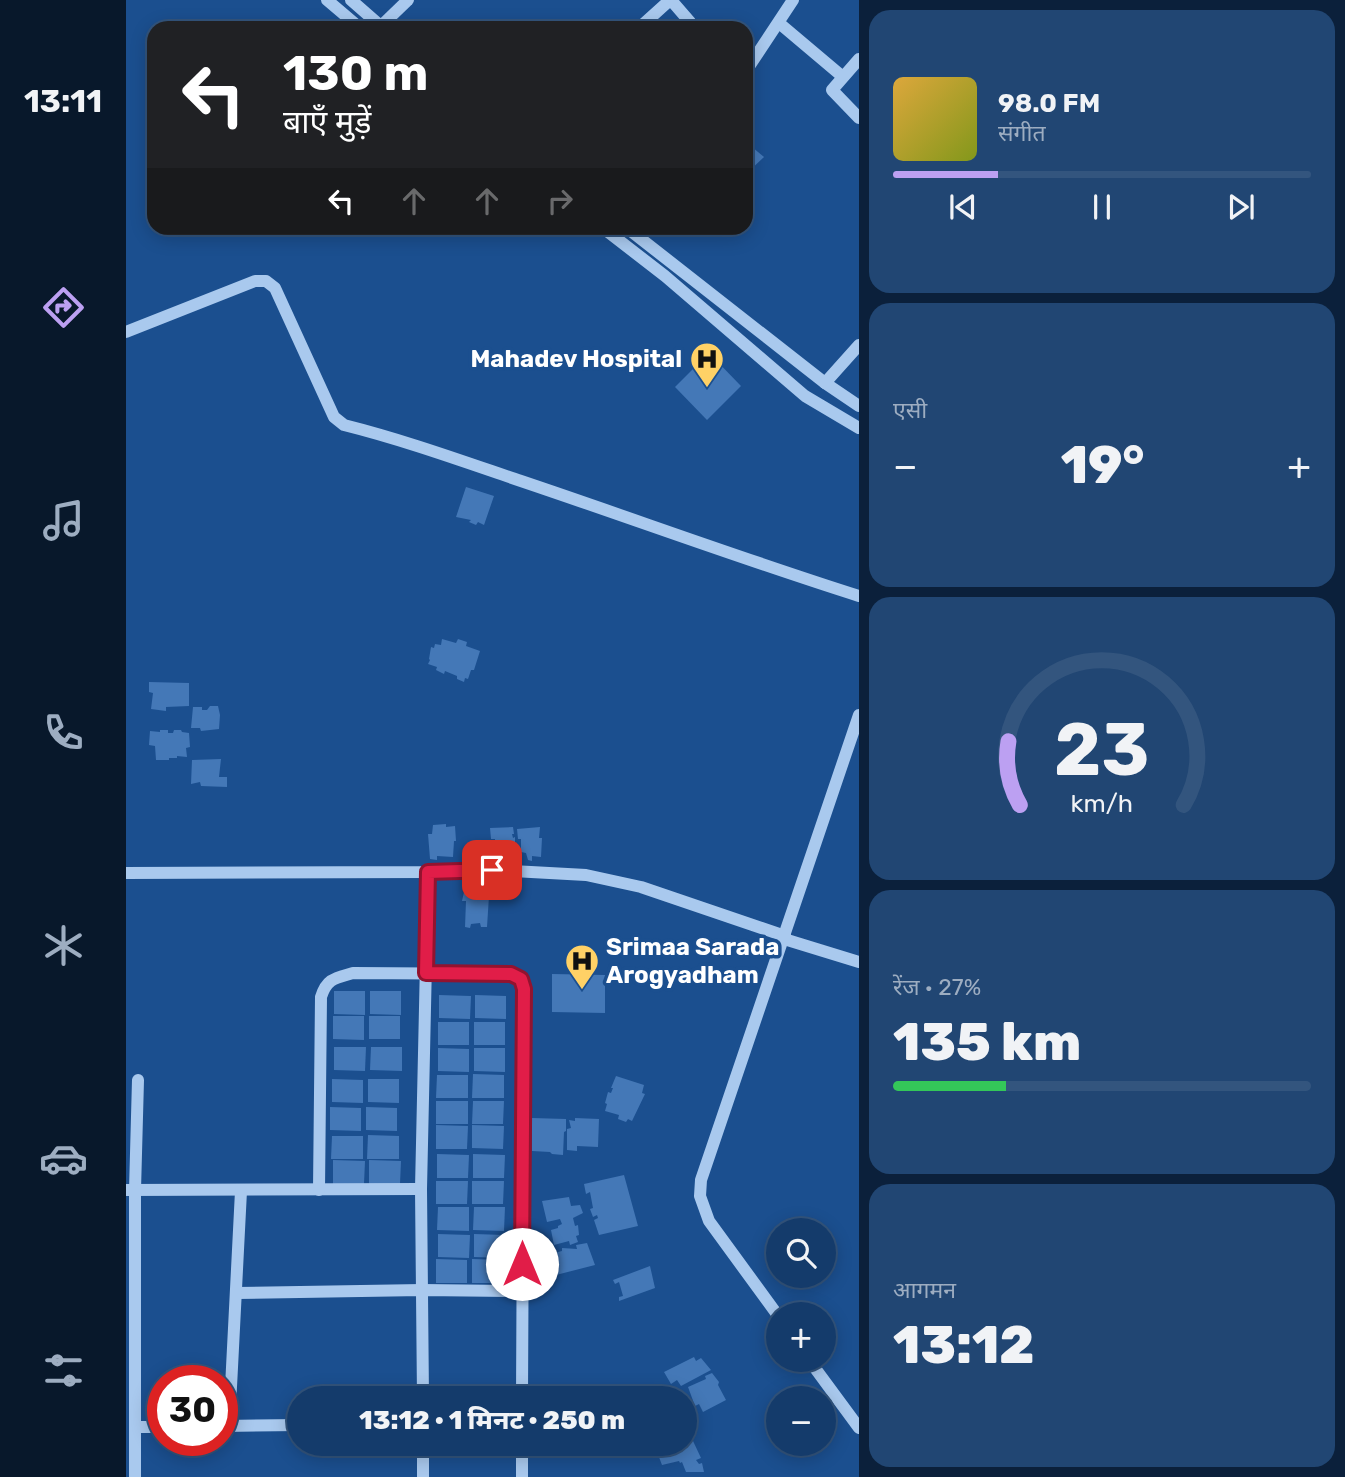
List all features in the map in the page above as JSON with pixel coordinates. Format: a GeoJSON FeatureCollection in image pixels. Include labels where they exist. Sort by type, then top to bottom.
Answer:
{"type":"FeatureCollection","features":[{"type":"Feature","properties":{"kind":"street"},"geometry":{"type":"LineString","coordinates":[[327,0],[352,21]]}},
{"type":"Feature","properties":{"kind":"street"},"geometry":{"type":"LineString","coordinates":[[351,0],[375,21]]}},
{"type":"Feature","properties":{"kind":"street"},"geometry":{"type":"LineString","coordinates":[[388,21],[408,0]]}},
{"type":"Feature","properties":{"kind":"street"},"geometry":{"type":"LineString","coordinates":[[647,21],[670,0],[689,21]]}},
{"type":"Feature","properties":{"kind":"street"},"geometry":{"type":"LineString","coordinates":[[753,61],[793,0]]}},
{"type":"Feature","properties":{"kind":"street"},"geometry":{"type":"LineString","coordinates":[[779,23],[843,77]]}},
{"type":"Feature","properties":{"kind":"street"},"geometry":{"type":"LineString","coordinates":[[859,59],[832,90],[859,118]]}},
{"type":"Feature","properties":{"kind":"street"},"geometry":{"type":"LineString","coordinates":[[612,235],[665,276],[805,396],[859,428]]}},
{"type":"Feature","properties":{"kind":"street"},"geometry":{"type":"LineString","coordinates":[[640,235],[825,383],[859,406]]}},
{"type":"Feature","properties":{"kind":"street"},"geometry":{"type":"LineString","coordinates":[[126,332],[255,281],[266,281],[275,288],[334,417],[344,425],[425,448],[859,596]]}},
{"type":"Feature","properties":{"kind":"street"},"geometry":{"type":"LineString","coordinates":[[825,383],[859,345]]}},
{"type":"Feature","properties":{"kind":"street"},"geometry":{"type":"LineString","coordinates":[[768,1302],[709,1221],[700,1196],[701,1180],[859,715]]}},
{"type":"Feature","properties":{"kind":"street"},"geometry":{"type":"LineString","coordinates":[[126,873],[492,870],[586,875],[641,887],[859,962]]}},
{"type":"Feature","properties":{"kind":"street"},"geometry":{"type":"LineString","coordinates":[[423,1386],[421,1189],[428,872]]}},
{"type":"Feature","properties":{"kind":"street"},"geometry":{"type":"LineString","coordinates":[[319,1190],[321,997],[325,986],[333,979],[353,973],[511,974],[521,979],[524,989],[522,1386]]}},
{"type":"Feature","properties":{"kind":"street"},"geometry":{"type":"LineString","coordinates":[[135,1477],[130,1190],[138,1080]]}},
{"type":"Feature","properties":{"kind":"street"},"geometry":{"type":"LineString","coordinates":[[130,1190],[421,1189]]}},
{"type":"Feature","properties":{"kind":"street"},"geometry":{"type":"LineString","coordinates":[[230,1365],[241,1191]]}},
{"type":"Feature","properties":{"kind":"street"},"geometry":{"type":"LineString","coordinates":[[236,1293],[522,1291]]}},
{"type":"Feature","properties":{"kind":"street"},"geometry":{"type":"LineString","coordinates":[[819,1372],[859,1428]]}},
{"type":"Feature","properties":{"kind":"street"},"geometry":{"type":"LineString","coordinates":[[238,1426],[287,1425]]}},
{"type":"Feature","properties":{"kind":"street"},"geometry":{"type":"LineString","coordinates":[[135,1427],[147,1427]]}},
{"type":"Feature","properties":{"kind":"street"},"geometry":{"type":"LineString","coordinates":[[423,1456],[423,1477]]}},
{"type":"Feature","properties":{"kind":"street"},"geometry":{"type":"LineString","coordinates":[[522,1456],[522,1477]]}},
{"type":"Feature","properties":{"kind":"building"},"geometry":{"type":"Polygon","coordinates":[[[753,148],[764,157],[753,167],[753,148]]]}},
{"type":"Feature","properties":{"kind":"building"},"geometry":{"type":"Polygon","coordinates":[[[709,353],[741,386],[707,420],[675,387],[709,353]]]}},
{"type":"Feature","properties":{"kind":"building"},"geometry":{"type":"Polygon","coordinates":[[[466,487],[494,496],[484,525],[478,522],[476,525],[469,522],[471,520],[456,517],[466,487]]]}},
{"type":"Feature","properties":{"kind":"building"},"geometry":{"type":"Polygon","coordinates":[[[442,639],[456,643],[458,639],[467,642],[466,646],[480,651],[474,670],[471,670],[464,682],[457,679],[457,676],[445,671],[444,674],[436,670],[437,667],[428,664],[431,647],[434,648],[435,644],[441,645],[442,639]]]}},
{"type":"Feature","properties":{"kind":"building"},"geometry":{"type":"Polygon","coordinates":[[[149,682],[189,683],[189,706],[166,707],[166,711],[151,709],[153,693],[149,692],[149,682]]]}},
{"type":"Feature","properties":{"kind":"building"},"geometry":{"type":"Polygon","coordinates":[[[210,706],[218,706],[219,729],[201,731],[200,728],[191,728],[193,707],[207,710],[210,706]]]}},
{"type":"Feature","properties":{"kind":"building"},"geometry":{"type":"Polygon","coordinates":[[[174,730],[181,730],[189,733],[190,747],[186,748],[187,757],[156,760],[155,746],[149,745],[150,731],[173,733],[174,730]]]}},
{"type":"Feature","properties":{"kind":"building"},"geometry":{"type":"Polygon","coordinates":[[[221,759],[219,777],[227,777],[227,787],[201,786],[200,782],[191,784],[192,760],[221,759]]]}},
{"type":"Feature","properties":{"kind":"building"},"geometry":{"type":"Polygon","coordinates":[[[446,824],[446,827],[455,826],[453,857],[437,856],[437,860],[430,859],[428,834],[432,834],[433,825],[446,824]]]}},
{"type":"Feature","properties":{"kind":"building"},"geometry":{"type":"Polygon","coordinates":[[[513,827],[515,859],[501,861],[501,848],[495,846],[495,839],[491,839],[490,828],[513,827]]]}},
{"type":"Feature","properties":{"kind":"building"},"geometry":{"type":"Polygon","coordinates":[[[540,827],[541,857],[532,856],[532,861],[528,860],[526,853],[521,852],[521,839],[518,839],[517,829],[540,827]]]}},
{"type":"Feature","properties":{"kind":"building"},"geometry":{"type":"Polygon","coordinates":[[[470,891],[471,897],[489,896],[487,927],[481,927],[480,923],[471,924],[470,928],[465,927],[466,901],[462,901],[464,892],[470,891]]]}},
{"type":"Feature","properties":{"kind":"building"},"geometry":{"type":"Polygon","coordinates":[[[552,974],[605,975],[605,1013],[552,1012],[552,974]]]}},
{"type":"Feature","properties":{"kind":"building"},"geometry":{"type":"Polygon","coordinates":[[[334,991],[365,991],[365,1015],[334,1014],[334,991]]]}},
{"type":"Feature","properties":{"kind":"building"},"geometry":{"type":"Polygon","coordinates":[[[370,991],[401,991],[401,1015],[370,1014],[370,991]]]}},
{"type":"Feature","properties":{"kind":"building"},"geometry":{"type":"Polygon","coordinates":[[[439,995],[471,996],[470,1019],[439,1018],[439,995]]]}},
{"type":"Feature","properties":{"kind":"building"},"geometry":{"type":"Polygon","coordinates":[[[475,995],[506,996],[506,1019],[475,1018],[475,995]]]}},
{"type":"Feature","properties":{"kind":"building"},"geometry":{"type":"Polygon","coordinates":[[[333,1016],[364,1016],[364,1040],[333,1039],[333,1016]]]}},
{"type":"Feature","properties":{"kind":"building"},"geometry":{"type":"Polygon","coordinates":[[[369,1016],[400,1016],[400,1039],[369,1039],[369,1016]]]}},
{"type":"Feature","properties":{"kind":"building"},"geometry":{"type":"Polygon","coordinates":[[[438,1022],[469,1022],[469,1045],[438,1045],[438,1022]]]}},
{"type":"Feature","properties":{"kind":"building"},"geometry":{"type":"Polygon","coordinates":[[[474,1022],[505,1022],[505,1045],[474,1045],[474,1022]]]}},
{"type":"Feature","properties":{"kind":"building"},"geometry":{"type":"Polygon","coordinates":[[[334,1047],[366,1047],[365,1071],[334,1070],[334,1047]]]}},
{"type":"Feature","properties":{"kind":"building"},"geometry":{"type":"Polygon","coordinates":[[[371,1047],[402,1047],[402,1071],[370,1070],[371,1047]]]}},
{"type":"Feature","properties":{"kind":"building"},"geometry":{"type":"Polygon","coordinates":[[[438,1048],[469,1049],[469,1072],[438,1071],[438,1048]]]}},
{"type":"Feature","properties":{"kind":"building"},"geometry":{"type":"Polygon","coordinates":[[[474,1048],[505,1048],[505,1072],[474,1071],[474,1048]]]}},
{"type":"Feature","properties":{"kind":"building"},"geometry":{"type":"Polygon","coordinates":[[[473,1074],[504,1075],[504,1098],[472,1098],[473,1074]]]}},
{"type":"Feature","properties":{"kind":"building"},"geometry":{"type":"Polygon","coordinates":[[[437,1075],[468,1075],[468,1098],[436,1098],[437,1075]]]}},
{"type":"Feature","properties":{"kind":"building"},"geometry":{"type":"Polygon","coordinates":[[[616,1076],[644,1085],[642,1093],[645,1094],[632,1121],[628,1119],[626,1122],[618,1119],[619,1115],[605,1111],[608,1092],[611,1093],[616,1076]]]}},
{"type":"Feature","properties":{"kind":"building"},"geometry":{"type":"Polygon","coordinates":[[[332,1079],[363,1080],[363,1103],[332,1102],[332,1079]]]}},
{"type":"Feature","properties":{"kind":"building"},"geometry":{"type":"Polygon","coordinates":[[[368,1079],[399,1079],[399,1103],[368,1102],[368,1079]]]}},
{"type":"Feature","properties":{"kind":"building"},"geometry":{"type":"Polygon","coordinates":[[[436,1101],[468,1101],[468,1124],[436,1124],[436,1101]]]}},
{"type":"Feature","properties":{"kind":"building"},"geometry":{"type":"Polygon","coordinates":[[[473,1101],[504,1101],[503,1124],[472,1124],[473,1101]]]}},
{"type":"Feature","properties":{"kind":"building"},"geometry":{"type":"Polygon","coordinates":[[[330,1107],[361,1108],[361,1131],[330,1130],[330,1107]]]}},
{"type":"Feature","properties":{"kind":"building"},"geometry":{"type":"Polygon","coordinates":[[[366,1107],[397,1108],[397,1131],[366,1130],[366,1107]]]}},
{"type":"Feature","properties":{"kind":"building"},"geometry":{"type":"Polygon","coordinates":[[[532,1118],[566,1119],[563,1155],[532,1151],[532,1118]]]}},
{"type":"Feature","properties":{"kind":"building"},"geometry":{"type":"Polygon","coordinates":[[[575,1118],[599,1119],[598,1147],[577,1146],[577,1151],[567,1150],[567,1129],[571,1128],[569,1120],[575,1121],[575,1118]]]}},
{"type":"Feature","properties":{"kind":"building"},"geometry":{"type":"Polygon","coordinates":[[[436,1125],[468,1126],[467,1149],[436,1149],[436,1125]]]}},
{"type":"Feature","properties":{"kind":"building"},"geometry":{"type":"Polygon","coordinates":[[[472,1125],[504,1126],[503,1149],[472,1148],[472,1125]]]}},
{"type":"Feature","properties":{"kind":"building"},"geometry":{"type":"Polygon","coordinates":[[[368,1135],[399,1136],[399,1159],[367,1159],[368,1135]]]}},
{"type":"Feature","properties":{"kind":"building"},"geometry":{"type":"Polygon","coordinates":[[[332,1136],[363,1136],[363,1159],[331,1159],[332,1136]]]}},
{"type":"Feature","properties":{"kind":"building"},"geometry":{"type":"Polygon","coordinates":[[[437,1154],[469,1155],[468,1178],[437,1178],[437,1154]]]}},
{"type":"Feature","properties":{"kind":"building"},"geometry":{"type":"Polygon","coordinates":[[[473,1154],[505,1155],[504,1178],[473,1178],[473,1154]]]}},
{"type":"Feature","properties":{"kind":"building"},"geometry":{"type":"Polygon","coordinates":[[[333,1160],[365,1161],[364,1184],[333,1184],[333,1160]]]}},
{"type":"Feature","properties":{"kind":"building"},"geometry":{"type":"Polygon","coordinates":[[[369,1160],[401,1161],[400,1184],[369,1184],[369,1160]]]}},
{"type":"Feature","properties":{"kind":"building"},"geometry":{"type":"Polygon","coordinates":[[[624,1175],[638,1226],[599,1235],[594,1220],[598,1218],[597,1215],[593,1217],[590,1192],[586,1194],[584,1184],[624,1175]]]}},
{"type":"Feature","properties":{"kind":"building"},"geometry":{"type":"Polygon","coordinates":[[[436,1181],[468,1181],[467,1204],[436,1204],[436,1181]]]}},
{"type":"Feature","properties":{"kind":"building"},"geometry":{"type":"Polygon","coordinates":[[[472,1181],[504,1181],[503,1204],[472,1204],[472,1181]]]}},
{"type":"Feature","properties":{"kind":"building"},"geometry":{"type":"Polygon","coordinates":[[[569,1197],[571,1206],[580,1205],[583,1213],[573,1218],[575,1226],[578,1225],[578,1242],[570,1245],[569,1241],[554,1245],[551,1230],[562,1224],[560,1219],[547,1222],[542,1201],[569,1197]]]}},
{"type":"Feature","properties":{"kind":"building"},"geometry":{"type":"Polygon","coordinates":[[[438,1207],[469,1207],[469,1231],[437,1230],[438,1207]]]}},
{"type":"Feature","properties":{"kind":"building"},"geometry":{"type":"Polygon","coordinates":[[[474,1207],[505,1207],[504,1231],[473,1230],[474,1207]]]}},
{"type":"Feature","properties":{"kind":"building"},"geometry":{"type":"Polygon","coordinates":[[[438,1234],[470,1235],[469,1258],[438,1257],[438,1234]]]}},
{"type":"Feature","properties":{"kind":"building"},"geometry":{"type":"Polygon","coordinates":[[[474,1234],[505,1235],[505,1258],[474,1257],[474,1234]]]}},
{"type":"Feature","properties":{"kind":"building"},"geometry":{"type":"Polygon","coordinates":[[[587,1243],[595,1265],[556,1275],[556,1270],[559,1269],[554,1253],[562,1251],[562,1248],[577,1249],[576,1245],[587,1243]]]}},
{"type":"Feature","properties":{"kind":"building"},"geometry":{"type":"Polygon","coordinates":[[[436,1259],[467,1260],[467,1283],[436,1283],[436,1259]]]}},
{"type":"Feature","properties":{"kind":"building"},"geometry":{"type":"Polygon","coordinates":[[[472,1259],[503,1260],[503,1283],[472,1283],[472,1259]]]}},
{"type":"Feature","properties":{"kind":"building"},"geometry":{"type":"Polygon","coordinates":[[[650,1266],[655,1288],[619,1301],[619,1297],[623,1296],[619,1282],[615,1284],[613,1280],[650,1266]]]}},
{"type":"Feature","properties":{"kind":"building"},"geometry":{"type":"Polygon","coordinates":[[[694,1357],[696,1361],[701,1358],[711,1370],[681,1386],[677,1380],[671,1384],[664,1372],[694,1357]]]}},
{"type":"Feature","properties":{"kind":"building"},"geometry":{"type":"Polygon","coordinates":[[[712,1373],[726,1400],[703,1412],[699,1404],[697,1405],[697,1386],[690,1386],[706,1379],[705,1376],[712,1373]]]}},
{"type":"Feature","properties":{"kind":"building"},"geometry":{"type":"Polygon","coordinates":[[[697,1449],[701,1458],[696,1460],[699,1464],[702,1463],[704,1472],[686,1472],[679,1461],[662,1465],[659,1456],[697,1456],[697,1449]]]}},
{"type":"Feature","properties":{"kind":"place","name":"Mahadev Hospital"},"geometry":{"type":"Point","coordinates":[707,389]}},
{"type":"Feature","properties":{"kind":"place","name":"Srimaa Sarada Arogyadham"},"geometry":{"type":"Point","coordinates":[582,991]}},
{"type":"Feature","properties":{"kind":"route"},"geometry":{"type":"LineString","coordinates":[[492,870],[428,872],[426,973],[511,974],[521,979],[524,989],[522,1264]]}}]}
